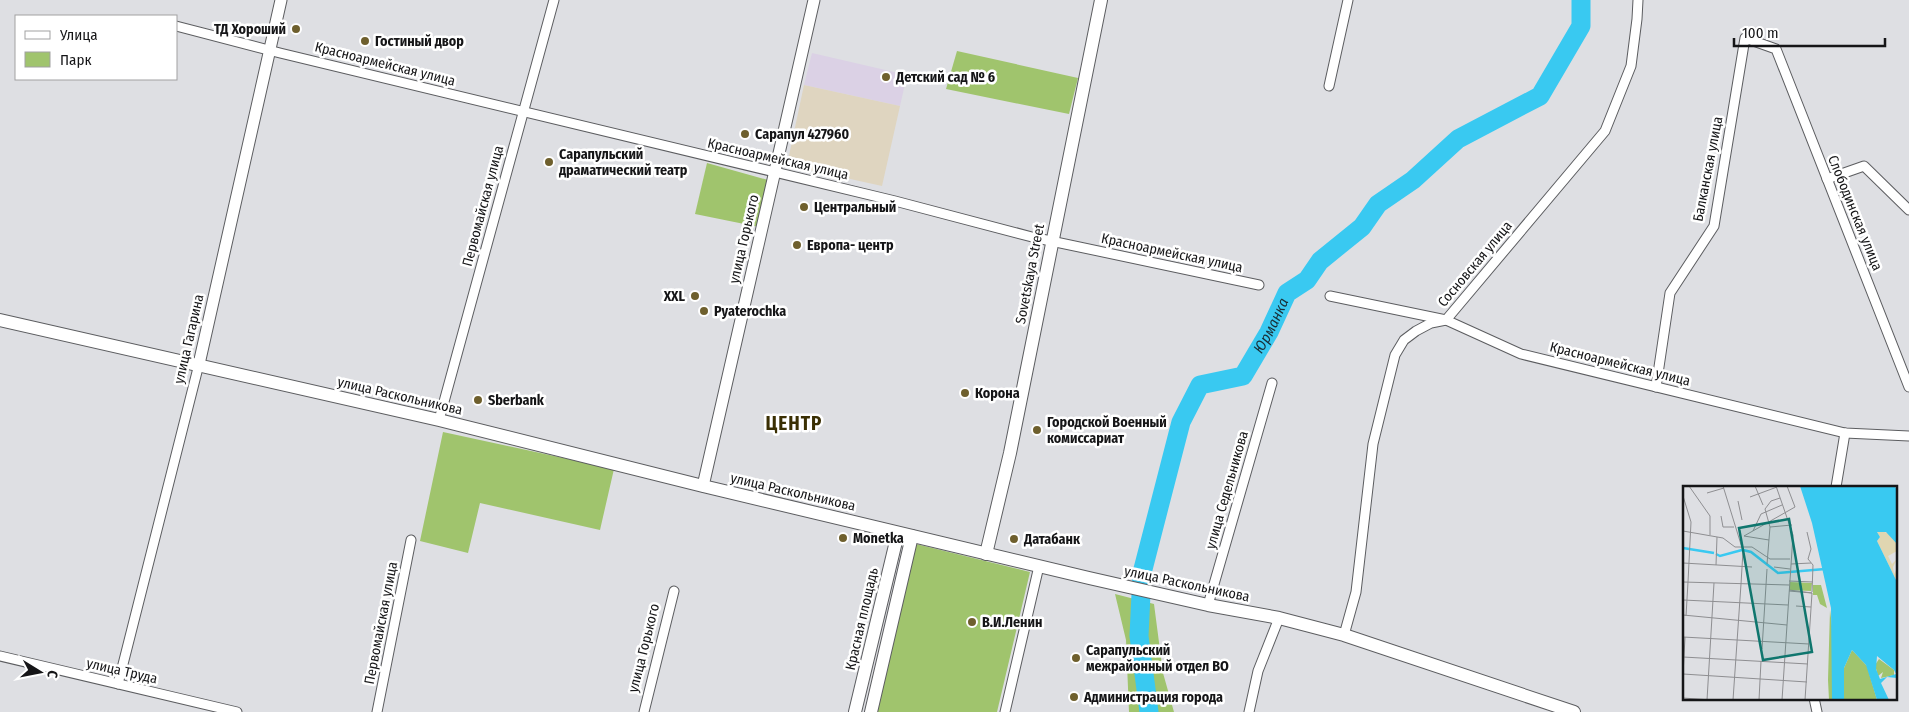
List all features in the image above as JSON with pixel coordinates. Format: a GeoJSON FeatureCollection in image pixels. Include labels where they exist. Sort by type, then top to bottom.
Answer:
{"type":"FeatureCollection","features":[{"type":"Feature","properties":{"kind":"main road","name":"Sovetskaya Street"},"geometry":{"type":"LineString","coordinates":[[986,554],[1010,453],[1101,0]]}},
{"type":"Feature","properties":{"kind":"main road","name":"улица Раскольникова"},"geometry":{"type":"LineString","coordinates":[[0,320],[439,420],[703,486],[1089,578],[1202,604],[1279,618],[1344,635],[1574,712]]}},
{"type":"Feature","properties":{"kind":"main road","name":"Красная площадь"},"geometry":{"type":"LineString","coordinates":[[856,712],[898,532]]}},
{"type":"Feature","properties":{"kind":"main road"},"geometry":{"type":"LineString","coordinates":[[871,712],[912,536]]}},
{"type":"Feature","properties":{"kind":"street","name":"улица Гагарина"},"geometry":{"type":"LineString","coordinates":[[118,684],[199,364],[281,0]]}},
{"type":"Feature","properties":{"kind":"street","name":"Первомайская улица"},"geometry":{"type":"LineString","coordinates":[[439,420],[554,0]]}},
{"type":"Feature","properties":{"kind":"street","name":"улица Горького"},"geometry":{"type":"LineString","coordinates":[[703,486],[814,0]]}},
{"type":"Feature","properties":{"kind":"street"},"geometry":{"type":"LineString","coordinates":[[1329,86],[1348,0]]}},
{"type":"Feature","properties":{"kind":"street","name":"Сосновская улица"},"geometry":{"type":"LineString","coordinates":[[1344,635],[1356,592],[1373,444],[1395,355],[1404,340],[1416,331],[1431,323],[1446,320],[1605,131],[1631,66],[1638,0]]}},
{"type":"Feature","properties":{"kind":"street","name":"Красноармейская улица"},"geometry":{"type":"LineString","coordinates":[[178,27],[270,51],[895,201],[1052,241],[1259,285]]}},
{"type":"Feature","properties":{"kind":"street","name":"Балканская улица"},"geometry":{"type":"LineString","coordinates":[[1656,387],[1670,292],[1714,226],[1745,38],[1776,49]]}},
{"type":"Feature","properties":{"kind":"street","name":"Слободинская улица"},"geometry":{"type":"LineString","coordinates":[[1776,49],[1909,387]]}},
{"type":"Feature","properties":{"kind":"street"},"geometry":{"type":"LineString","coordinates":[[1827,178],[1864,166],[1909,210]]}},
{"type":"Feature","properties":{"kind":"street","name":"Красноармейская улица"},"geometry":{"type":"LineString","coordinates":[[1330,296],[1446,320],[1521,354],[1845,433],[1909,436]]}},
{"type":"Feature","properties":{"kind":"street","name":"улица Седельникова"},"geometry":{"type":"LineString","coordinates":[[1202,604],[1272,383]]}},
{"type":"Feature","properties":{"kind":"street"},"geometry":{"type":"LineString","coordinates":[[1836,486],[1845,433]]}},
{"type":"Feature","properties":{"kind":"street","name":"Первомайская улица"},"geometry":{"type":"LineString","coordinates":[[377,712],[411,540]]}},
{"type":"Feature","properties":{"kind":"street"},"geometry":{"type":"LineString","coordinates":[[1004,712],[1039,566]]}},
{"type":"Feature","properties":{"kind":"street","name":"улица Горького"},"geometry":{"type":"LineString","coordinates":[[644,712],[674,592]]}},
{"type":"Feature","properties":{"kind":"street"},"geometry":{"type":"LineString","coordinates":[[1248,712],[1258,671],[1279,618]]}},
{"type":"Feature","properties":{"kind":"street","name":"улица Труда"},"geometry":{"type":"LineString","coordinates":[[0,656],[237,712]]}},
{"type":"Feature","properties":{"kind":"shaded area"},"geometry":{"type":"Polygon","coordinates":[[[812,53],[907,75],[900,106],[804,85],[812,53]]]}},
{"type":"Feature","properties":{"kind":"shaded area"},"geometry":{"type":"Polygon","coordinates":[[[804,85],[900,106],[882,186],[787,165],[804,85]]]}},
{"type":"Feature","properties":{"kind":"green space"},"geometry":{"type":"Polygon","coordinates":[[[957,51],[1078,78],[1069,114],[946,89],[957,51]]]}},
{"type":"Feature","properties":{"kind":"green space"},"geometry":{"type":"Polygon","coordinates":[[[707,163],[768,180],[759,227],[695,214],[707,163]]]}},
{"type":"Feature","properties":{"kind":"green space"},"geometry":{"type":"Polygon","coordinates":[[[443,432],[614,469],[600,530],[480,503],[468,553],[420,541],[443,432]]]}},
{"type":"Feature","properties":{"kind":"green space"},"geometry":{"type":"Polygon","coordinates":[[[916,544],[1030,572],[997,712],[877,712],[916,544]]]}},
{"type":"Feature","properties":{"kind":"green space"},"geometry":{"type":"Polygon","coordinates":[[[1115,594],[1154,604],[1163,673],[1174,712],[1129,712],[1126,640],[1115,594]]]}},
{"type":"Feature","properties":{"kind":"waterway","name":"Юрманка"},"geometry":{"type":"LineString","coordinates":[[1149,712],[1139,636],[1142,573],[1181,422],[1200,385],[1243,376],[1269,332],[1287,293],[1307,280],[1320,261],[1362,227],[1378,204],[1413,180],[1458,139],[1540,96],[1581,26],[1581,0]]}},
{"type":"Feature","properties":{"kind":"place","name":"ТД Хороший"},"geometry":{"type":"Point","coordinates":[296,29]}},
{"type":"Feature","properties":{"kind":"place","name":"Гостиный двор"},"geometry":{"type":"Point","coordinates":[365,41]}},
{"type":"Feature","properties":{"kind":"place","name":"Детский сад № 6"},"geometry":{"type":"Point","coordinates":[886,77]}},
{"type":"Feature","properties":{"kind":"place","name":"Сарапул 427960"},"geometry":{"type":"Point","coordinates":[745,134]}},
{"type":"Feature","properties":{"kind":"place","name":"Сарапульский драматический театр"},"geometry":{"type":"Point","coordinates":[549,162]}},
{"type":"Feature","properties":{"kind":"place","name":"Центральный"},"geometry":{"type":"Point","coordinates":[804,207]}},
{"type":"Feature","properties":{"kind":"place","name":"Европа- центр"},"geometry":{"type":"Point","coordinates":[797,245]}},
{"type":"Feature","properties":{"kind":"place","name":"XXL"},"geometry":{"type":"Point","coordinates":[695,296]}},
{"type":"Feature","properties":{"kind":"place","name":"Pyaterochka"},"geometry":{"type":"Point","coordinates":[704,311]}},
{"type":"Feature","properties":{"kind":"place","name":"Корона"},"geometry":{"type":"Point","coordinates":[965,393]}},
{"type":"Feature","properties":{"kind":"place","name":"Sberbank"},"geometry":{"type":"Point","coordinates":[478,400]}},
{"type":"Feature","properties":{"kind":"place","name":"Городской Военный комиссариат"},"geometry":{"type":"Point","coordinates":[1037,430]}},
{"type":"Feature","properties":{"kind":"place","name":"Monetka"},"geometry":{"type":"Point","coordinates":[843,538]}},
{"type":"Feature","properties":{"kind":"place","name":"Датабанк"},"geometry":{"type":"Point","coordinates":[1014,539]}},
{"type":"Feature","properties":{"kind":"place","name":"В.И.Ленин"},"geometry":{"type":"Point","coordinates":[972,622]}},
{"type":"Feature","properties":{"kind":"place","name":"Сарапульский межрайонный отдел ВО"},"geometry":{"type":"Point","coordinates":[1076,658]}},
{"type":"Feature","properties":{"kind":"place","name":"Администрация города"},"geometry":{"type":"Point","coordinates":[1074,697]}},
{"type":"Feature","properties":{"kind":"district","name":"ЦЕНТР"},"geometry":{"type":"Point","coordinates":[794,423]}}]}
